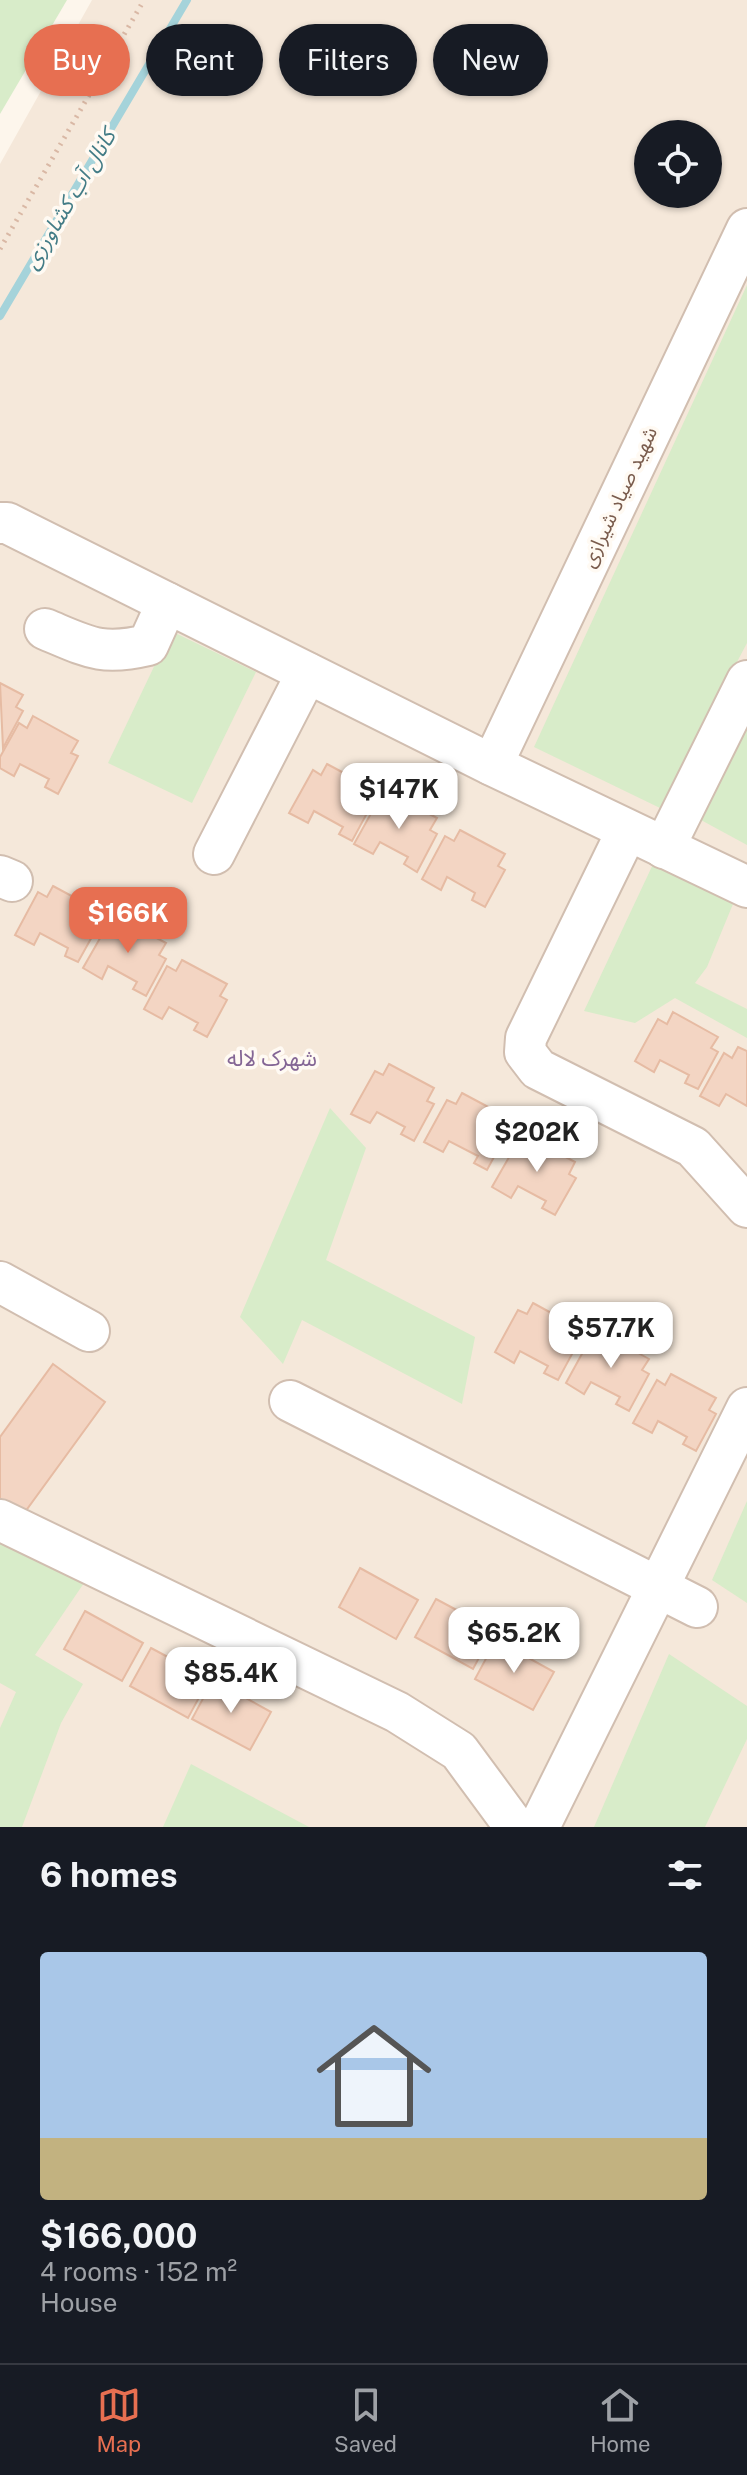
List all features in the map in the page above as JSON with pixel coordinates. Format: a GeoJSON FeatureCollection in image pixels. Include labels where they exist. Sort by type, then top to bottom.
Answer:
{"type":"FeatureCollection","features":[{"type":"Feature","properties":{"kind":"street","name":"شهید صیاد شیرازی"},"geometry":{"type":"LineString","coordinates":[[492,765],[747,229]]}},
{"type":"Feature","properties":{"kind":"street"},"geometry":{"type":"LineString","coordinates":[[0,523],[7,523],[492,765],[747,887]]}},
{"type":"Feature","properties":{"kind":"street"},"geometry":{"type":"LineString","coordinates":[[45,629],[93,648],[116,652],[148,645],[167,603]]}},
{"type":"Feature","properties":{"kind":"street"},"geometry":{"type":"LineString","coordinates":[[214,854],[307,673]]}},
{"type":"Feature","properties":{"kind":"street"},"geometry":{"type":"LineString","coordinates":[[664,848],[747,681]]}},
{"type":"Feature","properties":{"kind":"street"},"geometry":{"type":"LineString","coordinates":[[627,831],[526,1038],[525,1052],[538,1069],[693,1147],[747,1207]]}},
{"type":"Feature","properties":{"kind":"street"},"geometry":{"type":"LineString","coordinates":[[0,1282],[89,1331]]}},
{"type":"Feature","properties":{"kind":"street"},"geometry":{"type":"LineString","coordinates":[[290,1401],[697,1607]]}},
{"type":"Feature","properties":{"kind":"street"},"geometry":{"type":"LineString","coordinates":[[539,1827],[747,1408]]}},
{"type":"Feature","properties":{"kind":"street"},"geometry":{"type":"LineString","coordinates":[[0,1520],[397,1712],[459,1751],[515,1827]]}},
{"type":"Feature","properties":{"kind":"path"},"geometry":{"type":"LineString","coordinates":[[0,249],[144,0]]}},
{"type":"Feature","properties":{"kind":"shaded area"},"geometry":{"type":"Polygon","coordinates":[[[92,0],[747,0],[747,1827],[0,1827],[0,164],[38,96],[130,96],[130,24],[79,24],[92,0]]]}},
{"type":"Feature","properties":{"kind":"green space"},"geometry":{"type":"Polygon","coordinates":[[[0,0],[67,0],[53,24],[24,24],[24,73],[0,114],[0,0]]]}},
{"type":"Feature","properties":{"kind":"green space"},"geometry":{"type":"Polygon","coordinates":[[[747,285],[747,643],[660,808],[534,747],[747,285]]]}},
{"type":"Feature","properties":{"kind":"green space"},"geometry":{"type":"Polygon","coordinates":[[[171,631],[256,672],[192,803],[108,763],[171,631]]]}},
{"type":"Feature","properties":{"kind":"green space"},"geometry":{"type":"Polygon","coordinates":[[[747,688],[747,845],[688,813],[747,688]]]}},
{"type":"Feature","properties":{"kind":"green space"},"geometry":{"type":"Polygon","coordinates":[[[655,860],[733,904],[707,967],[695,983],[747,1009],[747,1038],[675,998],[635,1023],[584,1011],[655,860]]]}},
{"type":"Feature","properties":{"kind":"green space"},"geometry":{"type":"Polygon","coordinates":[[[330,1108],[366,1148],[326,1260],[475,1337],[462,1404],[302,1320],[283,1364],[240,1317],[330,1108]]]}},
{"type":"Feature","properties":{"kind":"green space"},"geometry":{"type":"Polygon","coordinates":[[[747,1501],[747,1603],[712,1580],[747,1501]]]}},
{"type":"Feature","properties":{"kind":"green space"},"geometry":{"type":"Polygon","coordinates":[[[0,1542],[84,1583],[35,1655],[83,1684],[61,1723],[22,1827],[0,1827],[0,1728],[16,1692],[0,1683],[0,1542]]]}},
{"type":"Feature","properties":{"kind":"green space"},"geometry":{"type":"Polygon","coordinates":[[[669,1654],[747,1706],[747,1739],[705,1827],[594,1827],[669,1654]]]}},
{"type":"Feature","properties":{"kind":"green space"},"geometry":{"type":"Polygon","coordinates":[[[191,1764],[309,1827],[163,1827],[191,1764]]]}},
{"type":"Feature","properties":{"kind":"building"},"geometry":{"type":"Polygon","coordinates":[[[0,683],[23,695],[16,707],[23,711],[3,748],[0,683]]]}},
{"type":"Feature","properties":{"kind":"building"},"geometry":{"type":"Polygon","coordinates":[[[33,716],[78,741],[71,753],[78,756],[58,794],[45,787],[49,779],[20,764],[14,776],[0,768],[0,757],[19,723],[27,728],[33,716]]]}},
{"type":"Feature","properties":{"kind":"building"},"geometry":{"type":"Polygon","coordinates":[[[327,764],[372,788],[365,800],[372,804],[352,841],[339,834],[343,827],[314,811],[308,823],[289,813],[313,770],[321,775],[327,764]]]}},
{"type":"Feature","properties":{"kind":"building"},"geometry":{"type":"Polygon","coordinates":[[[392,794],[437,818],[430,830],[437,834],[417,872],[404,864],[408,857],[380,842],[373,854],[354,844],[378,801],[386,805],[392,794]]]}},
{"type":"Feature","properties":{"kind":"building"},"geometry":{"type":"Polygon","coordinates":[[[460,830],[505,854],[498,866],[505,870],[485,907],[472,900],[475,893],[447,877],[441,890],[422,879],[445,836],[454,841],[460,830]]]}},
{"type":"Feature","properties":{"kind":"building"},"geometry":{"type":"Polygon","coordinates":[[[53,886],[98,910],[91,921],[98,926],[78,962],[65,956],[68,948],[40,933],[34,945],[15,935],[38,892],[47,897],[53,886]]]}},
{"type":"Feature","properties":{"kind":"building"},"geometry":{"type":"Polygon","coordinates":[[[121,919],[166,943],[159,955],[166,959],[146,996],[133,989],[137,982],[108,966],[102,979],[83,968],[107,926],[115,930],[121,919]]]}},
{"type":"Feature","properties":{"kind":"building"},"geometry":{"type":"Polygon","coordinates":[[[182,960],[227,984],[220,996],[227,1000],[207,1037],[194,1030],[198,1023],[169,1007],[162,1019],[144,1009],[167,966],[176,971],[182,960]]]}},
{"type":"Feature","properties":{"kind":"building"},"geometry":{"type":"Polygon","coordinates":[[[673,1012],[718,1037],[711,1048],[718,1052],[698,1089],[685,1083],[689,1075],[660,1060],[654,1072],[635,1061],[658,1019],[667,1024],[673,1012]]]}},
{"type":"Feature","properties":{"kind":"building"},"geometry":{"type":"Polygon","coordinates":[[[738,1047],[747,1051],[747,1106],[726,1094],[719,1106],[700,1096],[724,1053],[732,1058],[738,1047]]]}},
{"type":"Feature","properties":{"kind":"building"},"geometry":{"type":"Polygon","coordinates":[[[389,1064],[434,1088],[427,1101],[434,1104],[414,1141],[401,1134],[405,1127],[377,1112],[370,1123],[351,1114],[375,1071],[383,1075],[389,1064]]]}},
{"type":"Feature","properties":{"kind":"building"},"geometry":{"type":"Polygon","coordinates":[[[462,1093],[507,1117],[500,1129],[507,1133],[487,1170],[474,1163],[478,1156],[449,1141],[443,1152],[424,1142],[447,1100],[456,1104],[462,1093]]]}},
{"type":"Feature","properties":{"kind":"building"},"geometry":{"type":"Polygon","coordinates":[[[530,1138],[575,1162],[569,1174],[576,1178],[555,1215],[542,1208],[546,1201],[518,1186],[511,1198],[492,1187],[516,1145],[524,1149],[530,1138]]]}},
{"type":"Feature","properties":{"kind":"building"},"geometry":{"type":"Polygon","coordinates":[[[533,1303],[577,1327],[571,1339],[578,1343],[558,1380],[544,1373],[548,1366],[520,1351],[514,1363],[495,1352],[518,1310],[527,1314],[533,1303]]]}},
{"type":"Feature","properties":{"kind":"building"},"geometry":{"type":"Polygon","coordinates":[[[604,1334],[649,1359],[642,1370],[649,1374],[629,1411],[616,1404],[620,1397],[591,1382],[584,1394],[566,1383],[589,1341],[598,1345],[604,1334]]]}},
{"type":"Feature","properties":{"kind":"building"},"geometry":{"type":"Polygon","coordinates":[[[53,1364],[105,1402],[22,1516],[0,1500],[0,1437],[53,1364]]]}},
{"type":"Feature","properties":{"kind":"building"},"geometry":{"type":"Polygon","coordinates":[[[671,1374],[716,1398],[709,1410],[716,1414],[696,1451],[683,1444],[687,1437],[658,1421],[652,1433],[633,1423],[657,1380],[665,1385],[671,1374]]]}},
{"type":"Feature","properties":{"kind":"building"},"geometry":{"type":"Polygon","coordinates":[[[360,1568],[418,1600],[396,1639],[339,1607],[360,1568]]]}},
{"type":"Feature","properties":{"kind":"building"},"geometry":{"type":"Polygon","coordinates":[[[436,1599],[494,1630],[473,1669],[415,1637],[436,1599]]]}},
{"type":"Feature","properties":{"kind":"building"},"geometry":{"type":"Polygon","coordinates":[[[85,1611],[143,1643],[122,1681],[64,1649],[85,1611]]]}},
{"type":"Feature","properties":{"kind":"building"},"geometry":{"type":"Polygon","coordinates":[[[496,1640],[554,1672],[533,1710],[475,1679],[496,1640]]]}},
{"type":"Feature","properties":{"kind":"building"},"geometry":{"type":"Polygon","coordinates":[[[151,1648],[209,1679],[188,1718],[130,1686],[151,1648]]]}},
{"type":"Feature","properties":{"kind":"building"},"geometry":{"type":"Polygon","coordinates":[[[213,1680],[271,1712],[250,1750],[192,1719],[213,1680]]]}},
{"type":"Feature","properties":{"kind":"waterway","name":"کانال آب کشاورزی"},"geometry":{"type":"LineString","coordinates":[[0,316],[187,0]]}},
{"type":"Feature","properties":{"kind":"district","name":"شهرک لاله"},"geometry":{"type":"Point","coordinates":[272,1058]}}]}
